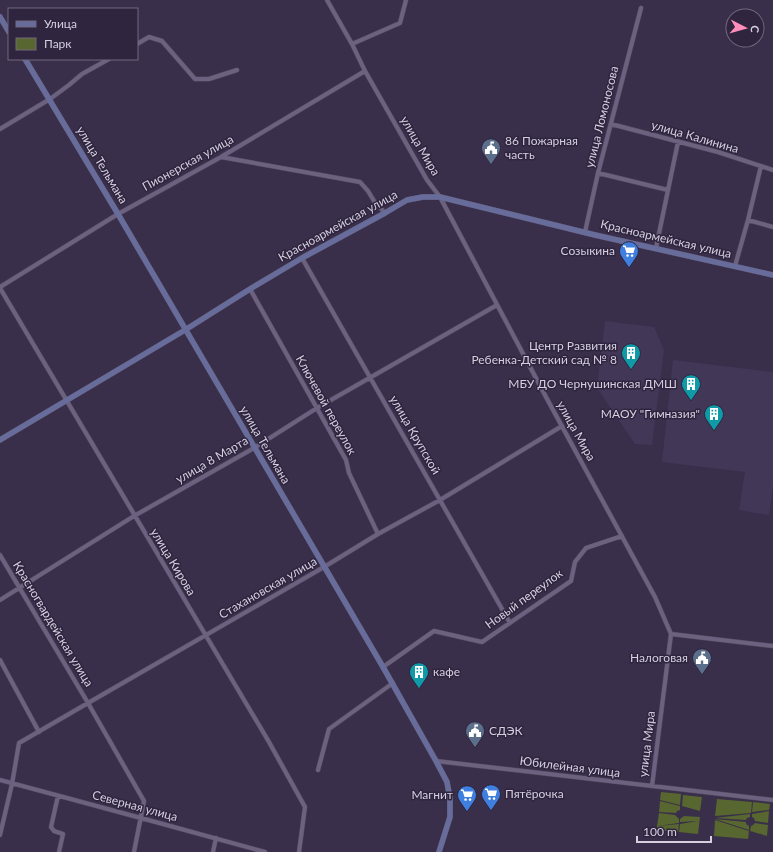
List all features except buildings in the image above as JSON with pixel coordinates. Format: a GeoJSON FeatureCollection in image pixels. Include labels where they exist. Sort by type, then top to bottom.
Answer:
{"type":"FeatureCollection","features":[{"type":"Feature","properties":{"kind":"street","name":"улица Мира"},"geometry":{"type":"LineString","coordinates":[[327,0],[352,44],[365,71],[427,180],[440,198],[655,597],[671,634],[652,786]]}},
{"type":"Feature","properties":{"kind":"street"},"geometry":{"type":"LineString","coordinates":[[352,44],[400,23],[406,0]]}},
{"type":"Feature","properties":{"kind":"street","name":"улица Ломоносова"},"geometry":{"type":"LineString","coordinates":[[585,232],[598,173],[641,8]]}},
{"type":"Feature","properties":{"kind":"street"},"geometry":{"type":"LineString","coordinates":[[0,17],[8,30]]}},
{"type":"Feature","properties":{"kind":"street"},"geometry":{"type":"LineString","coordinates":[[138,43],[149,37],[162,41],[195,79],[209,79],[237,70]]}},
{"type":"Feature","properties":{"kind":"street","name":"улица Тельмана"},"geometry":{"type":"LineString","coordinates":[[27,60],[393,683],[447,782],[450,799],[450,817],[439,852]]}},
{"type":"Feature","properties":{"kind":"street"},"geometry":{"type":"LineString","coordinates":[[0,129],[50,99],[70,85],[82,74],[107,60]]}},
{"type":"Feature","properties":{"kind":"street","name":"Пионерская улица"},"geometry":{"type":"LineString","coordinates":[[0,288],[118,214],[221,157],[365,71]]}},
{"type":"Feature","properties":{"kind":"street","name":"улица Калинина"},"geometry":{"type":"LineString","coordinates":[[611,124],[718,152],[773,170]]}},
{"type":"Feature","properties":{"kind":"street"},"geometry":{"type":"LineString","coordinates":[[656,248],[678,142]]}},
{"type":"Feature","properties":{"kind":"street"},"geometry":{"type":"LineString","coordinates":[[221,157],[360,182],[384,214]]}},
{"type":"Feature","properties":{"kind":"street"},"geometry":{"type":"LineString","coordinates":[[735,266],[761,166]]}},
{"type":"Feature","properties":{"kind":"street"},"geometry":{"type":"LineString","coordinates":[[598,173],[668,190]]}},
{"type":"Feature","properties":{"kind":"street","name":"Красноармейская улица"},"geometry":{"type":"LineString","coordinates":[[0,440],[185,330],[302,258],[407,200],[423,197],[440,198],[773,275]]}},
{"type":"Feature","properties":{"kind":"street"},"geometry":{"type":"LineString","coordinates":[[748,220],[773,227]]}},
{"type":"Feature","properties":{"kind":"street","name":"улица Крупской"},"geometry":{"type":"LineString","coordinates":[[302,258],[510,623]]}},
{"type":"Feature","properties":{"kind":"street","name":"улица Кирова"},"geometry":{"type":"LineString","coordinates":[[0,288],[305,807],[299,852]]}},
{"type":"Feature","properties":{"kind":"street","name":"Ключевой переулок"},"geometry":{"type":"LineString","coordinates":[[250,289],[346,460],[349,473],[378,534]]}},
{"type":"Feature","properties":{"kind":"street","name":"улица 8 Марта"},"geometry":{"type":"LineString","coordinates":[[0,600],[134,516],[254,448],[317,408],[370,377],[497,306]]}},
{"type":"Feature","properties":{"kind":"street","name":"Стахановская улица"},"geometry":{"type":"LineString","coordinates":[[0,834],[20,743],[324,567],[378,534],[440,500],[562,426]]}},
{"type":"Feature","properties":{"kind":"street","name":"Новый переулок"},"geometry":{"type":"LineString","coordinates":[[383,667],[434,631],[482,642],[571,581],[575,562],[586,548],[622,536]]}},
{"type":"Feature","properties":{"kind":"street","name":"Красногвардейская улица"},"geometry":{"type":"LineString","coordinates":[[0,555],[144,801],[134,852]]}},
{"type":"Feature","properties":{"kind":"street"},"geometry":{"type":"LineString","coordinates":[[671,634],[773,646]]}},
{"type":"Feature","properties":{"kind":"street"},"geometry":{"type":"LineString","coordinates":[[0,660],[39,732]]}},
{"type":"Feature","properties":{"kind":"street"},"geometry":{"type":"LineString","coordinates":[[318,770],[329,729],[393,683]]}},
{"type":"Feature","properties":{"kind":"street","name":"Юбилейная улица"},"geometry":{"type":"LineString","coordinates":[[436,761],[773,800]]}},
{"type":"Feature","properties":{"kind":"street","name":"Северная улица"},"geometry":{"type":"LineString","coordinates":[[0,780],[265,852]]}},
{"type":"Feature","properties":{"kind":"street"},"geometry":{"type":"LineString","coordinates":[[58,796],[51,827],[54,831],[63,834],[59,852]]}},
{"type":"Feature","properties":{"kind":"street"},"geometry":{"type":"LineString","coordinates":[[212,852],[216,838]]}},
{"type":"Feature","properties":{"kind":"shaded area"},"geometry":{"type":"Polygon","coordinates":[[[605,321],[654,327],[664,350],[652,445],[635,444],[597,388],[605,321]]]}},
{"type":"Feature","properties":{"kind":"shaded area"},"geometry":{"type":"Polygon","coordinates":[[[673,360],[773,372],[773,486],[769,515],[739,510],[745,472],[662,462],[673,360]]]}},
{"type":"Feature","properties":{"kind":"green space"},"geometry":{"type":"Polygon","coordinates":[[[661,792],[681,794],[680,805],[660,800],[661,792]]]}},
{"type":"Feature","properties":{"kind":"green space"},"geometry":{"type":"Polygon","coordinates":[[[683,795],[702,797],[700,811],[682,806],[683,795]]]}},
{"type":"Feature","properties":{"kind":"green space"},"geometry":{"type":"Polygon","coordinates":[[[717,799],[752,802],[751,813],[715,816],[717,799]]]}},
{"type":"Feature","properties":{"kind":"green space"},"geometry":{"type":"Polygon","coordinates":[[[660,801],[680,806],[680,810],[676,813],[659,812],[660,801]]]}},
{"type":"Feature","properties":{"kind":"green space"},"geometry":{"type":"Polygon","coordinates":[[[753,802],[770,804],[769,810],[752,812],[753,802]]]}},
{"type":"Feature","properties":{"kind":"green space"},"geometry":{"type":"Polygon","coordinates":[[[769,811],[768,823],[755,821],[752,817],[752,814],[769,811]]]}},
{"type":"Feature","properties":{"kind":"green space"},"geometry":{"type":"Polygon","coordinates":[[[659,813],[675,815],[679,819],[679,823],[657,826],[659,813]]]}},
{"type":"Feature","properties":{"kind":"green space"},"geometry":{"type":"Polygon","coordinates":[[[750,814],[750,817],[746,820],[715,818],[750,814]]]}},
{"type":"Feature","properties":{"kind":"green space"},"geometry":{"type":"Polygon","coordinates":[[[684,816],[700,817],[698,834],[679,832],[680,824],[698,821],[680,822],[680,819],[684,816]]]}},
{"type":"Feature","properties":{"kind":"green space"},"geometry":{"type":"Polygon","coordinates":[[[715,819],[746,822],[749,826],[749,830],[715,819]]]}},
{"type":"Feature","properties":{"kind":"green space"},"geometry":{"type":"Polygon","coordinates":[[[715,820],[749,831],[748,839],[714,836],[715,820]]]}},
{"type":"Feature","properties":{"kind":"green space"},"geometry":{"type":"Polygon","coordinates":[[[755,823],[768,825],[767,836],[750,831],[751,826],[755,823]]]}},
{"type":"Feature","properties":{"kind":"green space"},"geometry":{"type":"Polygon","coordinates":[[[679,824],[678,832],[657,830],[657,826],[679,824]]]}},
{"type":"Feature","properties":{"kind":"place","name":"86 Пожарная часть"},"geometry":{"type":"Point","coordinates":[491,165]}},
{"type":"Feature","properties":{"kind":"place","name":"Созыкина"},"geometry":{"type":"Point","coordinates":[629,268]}},
{"type":"Feature","properties":{"kind":"place","name":"Центр Развития Ребенка-Детский сад № 8"},"geometry":{"type":"Point","coordinates":[631,370]}},
{"type":"Feature","properties":{"kind":"place","name":"МБУ ДО Чернушинская ДМШ"},"geometry":{"type":"Point","coordinates":[691,401]}},
{"type":"Feature","properties":{"kind":"place","name":"МАОУ \"Гимназия\""},"geometry":{"type":"Point","coordinates":[714,431]}},
{"type":"Feature","properties":{"kind":"place","name":"Налоговая"},"geometry":{"type":"Point","coordinates":[702,675]}},
{"type":"Feature","properties":{"kind":"place","name":"кафе"},"geometry":{"type":"Point","coordinates":[419,689]}},
{"type":"Feature","properties":{"kind":"place","name":"СДЭК"},"geometry":{"type":"Point","coordinates":[475,748]}},
{"type":"Feature","properties":{"kind":"place","name":"Пятёрочка"},"geometry":{"type":"Point","coordinates":[491,811]}},
{"type":"Feature","properties":{"kind":"place","name":"Магнит"},"geometry":{"type":"Point","coordinates":[467,812]}}]}
